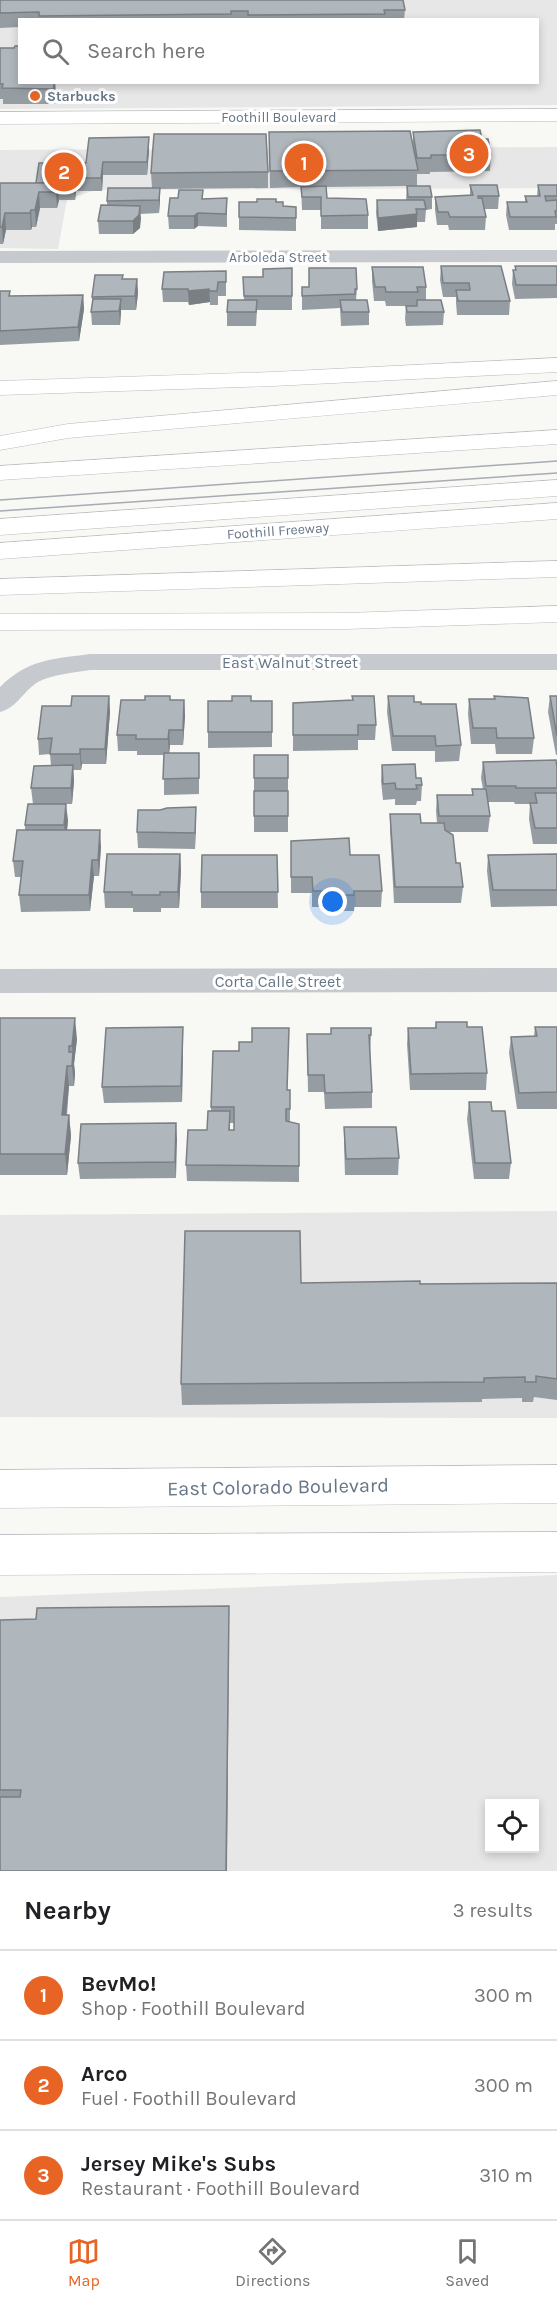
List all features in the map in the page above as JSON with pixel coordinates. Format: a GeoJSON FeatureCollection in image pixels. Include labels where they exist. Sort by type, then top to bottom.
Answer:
{"type":"FeatureCollection","features":[{"type":"Feature","properties":{"kind":"main road","name":"Foothill Boulevard"},"geometry":{"type":"LineString","coordinates":[[0,118],[557,115]]}},
{"type":"Feature","properties":{"kind":"main road","name":"Foothill Boulevard"},"geometry":{"type":"LineString","coordinates":[[440,116],[424,124],[334,126],[262,135],[557,133]]}},
{"type":"Feature","properties":{"kind":"main road","name":"Foothill Boulevard"},"geometry":{"type":"LineString","coordinates":[[0,135],[227,135]]}},
{"type":"Feature","properties":{"kind":"main road"},"geometry":{"type":"LineString","coordinates":[[0,388],[273,379],[557,365]]}},
{"type":"Feature","properties":{"kind":"main road"},"geometry":{"type":"LineString","coordinates":[[0,443],[68,431],[557,388]]}},
{"type":"Feature","properties":{"kind":"main road"},"geometry":{"type":"LineString","coordinates":[[0,452],[557,417]]}},
{"type":"Feature","properties":{"kind":"main road"},"geometry":{"type":"LineString","coordinates":[[0,473],[557,436]]}},
{"type":"Feature","properties":{"kind":"main road"},"geometry":{"type":"LineString","coordinates":[[0,527],[557,488]]}},
{"type":"Feature","properties":{"kind":"main road","name":"Foothill Freeway"},"geometry":{"type":"LineString","coordinates":[[0,551],[557,512]]}},
{"type":"Feature","properties":{"kind":"main road"},"geometry":{"type":"LineString","coordinates":[[0,587],[557,569]]}},
{"type":"Feature","properties":{"kind":"main road"},"geometry":{"type":"LineString","coordinates":[[0,622],[346,621],[557,614]]}},
{"type":"Feature","properties":{"kind":"main road","name":"East Colorado Boulevard"},"geometry":{"type":"LineString","coordinates":[[0,1489],[557,1484]]}},
{"type":"Feature","properties":{"kind":"main road"},"geometry":{"type":"LineString","coordinates":[[0,1555],[557,1551]]}},
{"type":"Feature","properties":{"kind":"street","name":"Arboleda Street"},"geometry":{"type":"LineString","coordinates":[[0,257],[557,256]]}},
{"type":"Feature","properties":{"kind":"street","name":"East Walnut Street"},"geometry":{"type":"LineString","coordinates":[[0,703],[26,677],[49,668],[90,662],[557,662]]}},
{"type":"Feature","properties":{"kind":"street","name":"Corta Calle Street"},"geometry":{"type":"LineString","coordinates":[[0,981],[557,980]]}},
{"type":"Feature","properties":{"kind":"shaded area"},"geometry":{"type":"Polygon","coordinates":[[[0,0],[557,0],[557,105],[0,109],[0,0]]]}},
{"type":"Feature","properties":{"kind":"shaded area"},"geometry":{"type":"Polygon","coordinates":[[[557,147],[557,188],[96,190],[67,199],[58,249],[0,248],[0,150],[557,147]]]}},
{"type":"Feature","properties":{"kind":"shaded area"},"geometry":{"type":"Polygon","coordinates":[[[557,1211],[557,1418],[0,1417],[0,1215],[557,1211]]]}},
{"type":"Feature","properties":{"kind":"shaded area"},"geometry":{"type":"Polygon","coordinates":[[[557,1575],[557,1871],[0,1871],[0,1597],[557,1575]]]}},
{"type":"Feature","properties":{"kind":"building"},"geometry":{"type":"Polygon","coordinates":[[[0,0],[403,0],[405,10],[384,10],[385,14],[248,15],[248,11],[231,11],[231,14],[39,16],[39,12],[0,13],[0,0]]]}},
{"type":"Feature","properties":{"kind":"building"},"geometry":{"type":"Polygon","coordinates":[[[18,46],[18,84],[54,84],[53,89],[2,88],[0,48],[18,46]]]}},
{"type":"Feature","properties":{"kind":"building"},"geometry":{"type":"Polygon","coordinates":[[[480,130],[482,139],[488,139],[491,155],[431,155],[431,158],[417,158],[413,132],[480,130]]]}},
{"type":"Feature","properties":{"kind":"building"},"geometry":{"type":"Polygon","coordinates":[[[410,131],[418,170],[270,171],[269,132],[410,131]]]}},
{"type":"Feature","properties":{"kind":"building"},"geometry":{"type":"Polygon","coordinates":[[[154,134],[266,134],[268,172],[151,173],[154,134]]]}},
{"type":"Feature","properties":{"kind":"building"},"geometry":{"type":"Polygon","coordinates":[[[149,137],[147,162],[103,162],[101,178],[76,178],[74,187],[58,187],[58,183],[36,183],[39,163],[86,163],[89,138],[149,137]]]}},
{"type":"Feature","properties":{"kind":"building"},"geometry":{"type":"Polygon","coordinates":[[[0,183],[58,183],[56,192],[39,192],[35,210],[31,210],[30,213],[5,213],[2,227],[0,227],[0,183]]]}},
{"type":"Feature","properties":{"kind":"building"},"geometry":{"type":"Polygon","coordinates":[[[470,185],[497,185],[499,196],[478,196],[482,198],[486,217],[450,217],[448,212],[438,212],[435,197],[473,195],[470,185]]]}},
{"type":"Feature","properties":{"kind":"building"},"geometry":{"type":"Polygon","coordinates":[[[538,185],[557,185],[557,196],[545,196],[546,201],[557,200],[556,217],[510,217],[507,202],[527,202],[525,196],[540,196],[538,185]]]}},
{"type":"Feature","properties":{"kind":"building"},"geometry":{"type":"Polygon","coordinates":[[[326,186],[327,198],[366,199],[368,215],[321,216],[321,197],[302,197],[301,187],[326,186]]]}},
{"type":"Feature","properties":{"kind":"building"},"geometry":{"type":"Polygon","coordinates":[[[407,186],[430,186],[432,197],[408,197],[407,186]]]}},
{"type":"Feature","properties":{"kind":"building"},"geometry":{"type":"Polygon","coordinates":[[[108,188],[160,188],[159,200],[107,201],[108,188]]]}},
{"type":"Feature","properties":{"kind":"building"},"geometry":{"type":"Polygon","coordinates":[[[179,190],[203,190],[202,199],[227,198],[226,214],[198,213],[194,216],[168,216],[170,198],[178,198],[179,190]]]}},
{"type":"Feature","properties":{"kind":"building"},"geometry":{"type":"Polygon","coordinates":[[[257,199],[276,199],[276,202],[283,202],[283,206],[296,207],[296,218],[239,217],[239,202],[257,202],[257,199]]]}},
{"type":"Feature","properties":{"kind":"building"},"geometry":{"type":"Polygon","coordinates":[[[377,200],[424,200],[426,209],[416,209],[417,214],[378,218],[377,200]]]}},
{"type":"Feature","properties":{"kind":"building"},"geometry":{"type":"Polygon","coordinates":[[[101,205],[140,206],[139,215],[133,221],[98,221],[101,205]]]}},
{"type":"Feature","properties":{"kind":"building"},"geometry":{"type":"Polygon","coordinates":[[[441,266],[501,266],[510,301],[458,301],[456,290],[470,290],[469,283],[443,283],[441,266]]]}},
{"type":"Feature","properties":{"kind":"building"},"geometry":{"type":"Polygon","coordinates":[[[515,266],[557,266],[557,285],[516,285],[513,270],[516,270],[515,266]]]}},
{"type":"Feature","properties":{"kind":"building"},"geometry":{"type":"Polygon","coordinates":[[[372,267],[423,267],[426,287],[417,287],[418,292],[386,292],[385,287],[375,287],[372,267]]]}},
{"type":"Feature","properties":{"kind":"building"},"geometry":{"type":"Polygon","coordinates":[[[292,268],[292,296],[244,296],[243,277],[263,277],[263,269],[292,268]]]}},
{"type":"Feature","properties":{"kind":"building"},"geometry":{"type":"Polygon","coordinates":[[[309,268],[356,268],[357,289],[355,289],[355,294],[302,296],[302,287],[309,287],[309,268]]]}},
{"type":"Feature","properties":{"kind":"building"},"geometry":{"type":"Polygon","coordinates":[[[226,271],[226,282],[218,282],[217,291],[162,289],[164,272],[226,271]]]}},
{"type":"Feature","properties":{"kind":"building"},"geometry":{"type":"Polygon","coordinates":[[[95,275],[123,275],[122,279],[137,279],[135,296],[92,297],[95,275]]]}},
{"type":"Feature","properties":{"kind":"building"},"geometry":{"type":"Polygon","coordinates":[[[0,291],[10,291],[9,296],[83,295],[78,327],[0,331],[0,291]]]}},
{"type":"Feature","properties":{"kind":"building"},"geometry":{"type":"Polygon","coordinates":[[[93,299],[121,299],[119,311],[91,312],[93,299]]]}},
{"type":"Feature","properties":{"kind":"building"},"geometry":{"type":"Polygon","coordinates":[[[228,300],[257,300],[256,312],[227,312],[228,300]]]}},
{"type":"Feature","properties":{"kind":"building"},"geometry":{"type":"Polygon","coordinates":[[[340,300],[367,300],[369,312],[342,312],[340,300]]]}},
{"type":"Feature","properties":{"kind":"building"},"geometry":{"type":"Polygon","coordinates":[[[417,300],[441,300],[444,312],[407,312],[406,306],[417,306],[417,300]]]}},
{"type":"Feature","properties":{"kind":"building"},"geometry":{"type":"Polygon","coordinates":[[[72,696],[109,696],[105,749],[80,749],[80,754],[50,754],[52,738],[38,739],[42,706],[71,706],[72,696]]]}},
{"type":"Feature","properties":{"kind":"building"},"geometry":{"type":"Polygon","coordinates":[[[145,696],[170,696],[170,700],[184,700],[183,730],[169,730],[168,739],[136,739],[136,735],[117,735],[121,700],[145,700],[145,696]]]}},
{"type":"Feature","properties":{"kind":"building"},"geometry":{"type":"Polygon","coordinates":[[[232,696],[251,696],[251,701],[272,701],[272,732],[208,732],[208,701],[232,701],[232,696]]]}},
{"type":"Feature","properties":{"kind":"building"},"geometry":{"type":"Polygon","coordinates":[[[352,696],[374,696],[376,725],[358,725],[358,735],[293,735],[293,703],[353,700],[352,696]]]}},
{"type":"Feature","properties":{"kind":"building"},"geometry":{"type":"Polygon","coordinates":[[[388,696],[414,696],[414,702],[421,702],[421,704],[456,704],[461,745],[436,746],[435,736],[393,736],[388,696]]]}},
{"type":"Feature","properties":{"kind":"building"},"geometry":{"type":"Polygon","coordinates":[[[494,696],[528,698],[534,738],[497,738],[496,728],[473,728],[469,699],[495,699],[494,696]]]}},
{"type":"Feature","properties":{"kind":"building"},"geometry":{"type":"Polygon","coordinates":[[[550,696],[557,696],[557,736],[550,696]]]}},
{"type":"Feature","properties":{"kind":"building"},"geometry":{"type":"Polygon","coordinates":[[[164,753],[199,753],[199,778],[163,779],[164,753]]]}},
{"type":"Feature","properties":{"kind":"building"},"geometry":{"type":"Polygon","coordinates":[[[254,755],[288,755],[288,778],[254,778],[254,755]]]}},
{"type":"Feature","properties":{"kind":"building"},"geometry":{"type":"Polygon","coordinates":[[[556,760],[557,788],[486,786],[483,762],[556,760]]]}},
{"type":"Feature","properties":{"kind":"building"},"geometry":{"type":"Polygon","coordinates":[[[415,764],[416,778],[421,778],[422,785],[416,785],[417,789],[396,789],[395,783],[383,784],[382,765],[415,764]]]}},
{"type":"Feature","properties":{"kind":"building"},"geometry":{"type":"Polygon","coordinates":[[[73,765],[71,788],[31,788],[34,766],[73,765]]]}},
{"type":"Feature","properties":{"kind":"building"},"geometry":{"type":"Polygon","coordinates":[[[472,789],[486,789],[490,816],[439,816],[437,795],[473,795],[472,789]]]}},
{"type":"Feature","properties":{"kind":"building"},"geometry":{"type":"Polygon","coordinates":[[[254,791],[288,791],[288,816],[254,816],[254,791]]]}},
{"type":"Feature","properties":{"kind":"building"},"geometry":{"type":"Polygon","coordinates":[[[535,793],[557,793],[557,828],[535,828],[530,803],[537,803],[535,793]]]}},
{"type":"Feature","properties":{"kind":"building"},"geometry":{"type":"Polygon","coordinates":[[[28,804],[66,804],[64,825],[25,825],[28,804]]]}},
{"type":"Feature","properties":{"kind":"building"},"geometry":{"type":"Polygon","coordinates":[[[196,807],[195,833],[137,832],[138,810],[196,807]]]}},
{"type":"Feature","properties":{"kind":"building"},"geometry":{"type":"Polygon","coordinates":[[[390,814],[420,814],[421,823],[444,823],[445,830],[453,835],[456,863],[460,863],[463,887],[395,887],[390,814]]]}},
{"type":"Feature","properties":{"kind":"building"},"geometry":{"type":"Polygon","coordinates":[[[17,830],[100,830],[98,860],[92,860],[89,895],[19,895],[23,861],[13,861],[17,830]]]}},
{"type":"Feature","properties":{"kind":"building"},"geometry":{"type":"Polygon","coordinates":[[[349,838],[350,855],[379,855],[382,891],[354,891],[354,895],[341,895],[341,891],[313,891],[312,877],[291,877],[291,841],[349,838]]]}},
{"type":"Feature","properties":{"kind":"building"},"geometry":{"type":"Polygon","coordinates":[[[107,854],[180,854],[178,892],[160,892],[160,895],[132,895],[132,892],[104,892],[107,854]]]}},
{"type":"Feature","properties":{"kind":"building"},"geometry":{"type":"Polygon","coordinates":[[[557,854],[557,890],[493,890],[488,855],[557,854]]]}},
{"type":"Feature","properties":{"kind":"building"},"geometry":{"type":"Polygon","coordinates":[[[202,855],[277,855],[278,892],[201,892],[202,855]]]}},
{"type":"Feature","properties":{"kind":"building"},"geometry":{"type":"Polygon","coordinates":[[[0,1018],[75,1018],[72,1046],[69,1046],[69,1052],[73,1052],[72,1066],[67,1066],[62,1115],[69,1115],[65,1154],[0,1154],[0,1018]]]}},
{"type":"Feature","properties":{"kind":"building"},"geometry":{"type":"Polygon","coordinates":[[[436,1022],[467,1022],[467,1027],[482,1027],[487,1073],[411,1074],[408,1028],[436,1028],[436,1022]]]}},
{"type":"Feature","properties":{"kind":"building"},"geometry":{"type":"Polygon","coordinates":[[[183,1027],[181,1086],[102,1087],[106,1028],[183,1027]]]}},
{"type":"Feature","properties":{"kind":"building"},"geometry":{"type":"Polygon","coordinates":[[[535,1027],[557,1027],[557,1092],[519,1093],[511,1037],[537,1036],[535,1027]]]}},
{"type":"Feature","properties":{"kind":"building"},"geometry":{"type":"Polygon","coordinates":[[[252,1028],[289,1028],[287,1090],[290,1090],[290,1109],[286,1109],[286,1121],[299,1124],[299,1166],[186,1165],[188,1130],[207,1130],[208,1111],[230,1111],[229,1130],[234,1130],[234,1107],[211,1107],[213,1051],[239,1051],[239,1042],[252,1042],[252,1028]]]}},
{"type":"Feature","properties":{"kind":"building"},"geometry":{"type":"Polygon","coordinates":[[[331,1028],[371,1028],[371,1035],[369,1035],[372,1092],[325,1093],[324,1075],[308,1075],[307,1034],[331,1034],[331,1028]]]}},
{"type":"Feature","properties":{"kind":"building"},"geometry":{"type":"Polygon","coordinates":[[[469,1102],[491,1102],[492,1111],[505,1111],[511,1163],[475,1163],[469,1102]]]}},
{"type":"Feature","properties":{"kind":"building"},"geometry":{"type":"Polygon","coordinates":[[[176,1123],[175,1162],[78,1163],[81,1124],[176,1123]]]}},
{"type":"Feature","properties":{"kind":"building"},"geometry":{"type":"Polygon","coordinates":[[[344,1127],[396,1127],[399,1158],[346,1159],[344,1127]]]}},
{"type":"Feature","properties":{"kind":"building"},"geometry":{"type":"Polygon","coordinates":[[[185,1231],[300,1231],[301,1283],[420,1281],[420,1284],[557,1283],[557,1379],[536,1376],[536,1382],[525,1382],[525,1377],[484,1378],[484,1382],[181,1384],[185,1231]]]}},
{"type":"Feature","properties":{"kind":"building"},"geometry":{"type":"Polygon","coordinates":[[[229,1606],[226,1871],[0,1871],[0,1797],[20,1797],[21,1790],[0,1790],[0,1620],[36,1619],[37,1608],[229,1606]]]}},
{"type":"Feature","properties":{"kind":"tram line"},"geometry":{"type":"LineString","coordinates":[[0,500],[557,461]]}},
{"type":"Feature","properties":{"kind":"tram line"},"geometry":{"type":"LineString","coordinates":[[0,511],[557,473]]}},
{"type":"Feature","properties":{"kind":"place","name":"Starbucks"},"geometry":{"type":"Point","coordinates":[35,96]}},
{"type":"Feature","properties":{"kind":"place","name":"Jersey Mike's Subs"},"geometry":{"type":"Point","coordinates":[469,154]}},
{"type":"Feature","properties":{"kind":"place","name":"BevMo!"},"geometry":{"type":"Point","coordinates":[304,163]}},
{"type":"Feature","properties":{"kind":"place","name":"Arco"},"geometry":{"type":"Point","coordinates":[64,172]}}]}
